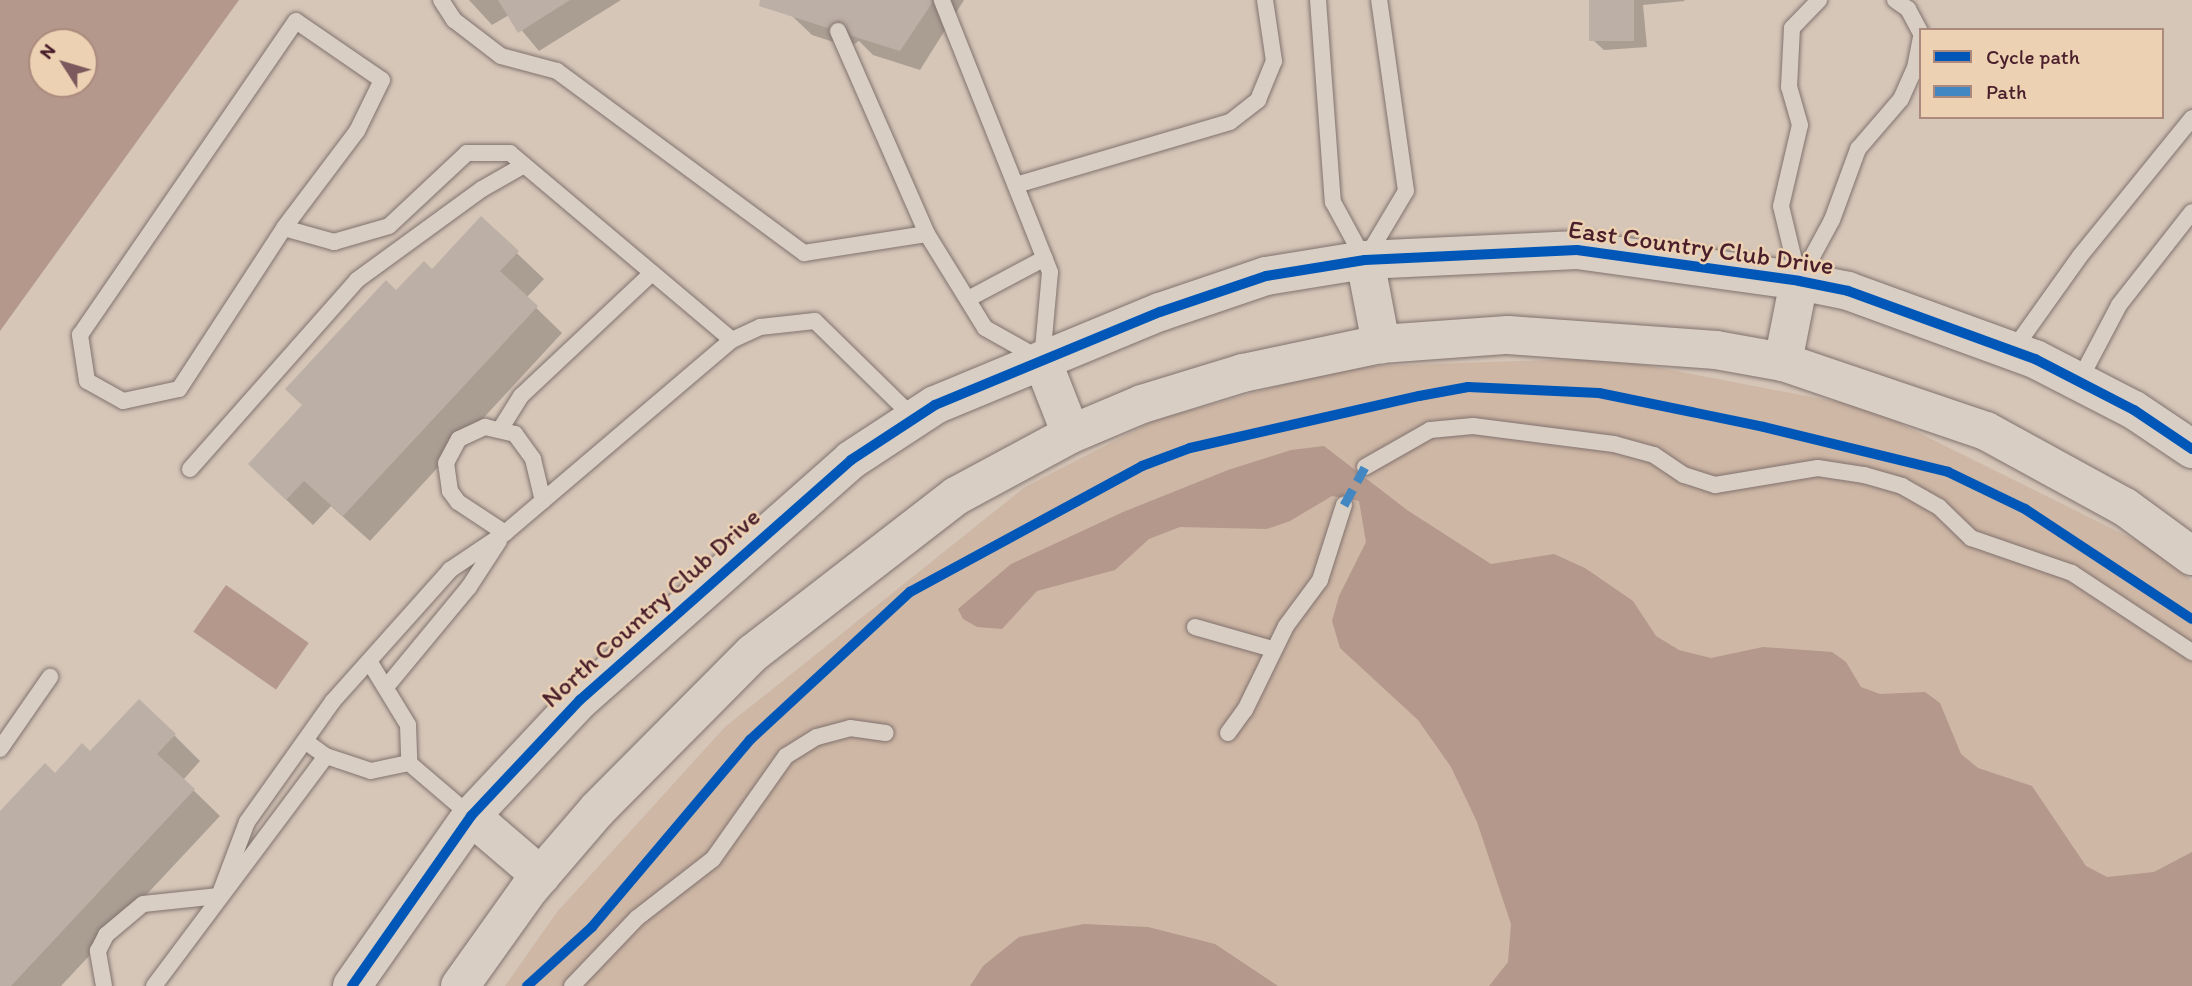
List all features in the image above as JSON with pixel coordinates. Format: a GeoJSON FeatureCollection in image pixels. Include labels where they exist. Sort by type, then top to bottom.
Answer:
{"type":"FeatureCollection","features":[{"type":"Feature","properties":{"kind":"street","name":"East Country Club Drive"},"geometry":{"type":"LineString","coordinates":[[1050,357],[1266,276],[1364,260],[1577,250],[1799,281],[1848,291],[2013,350],[2134,410],[2192,449]]}},
{"type":"Feature","properties":{"kind":"street"},"geometry":{"type":"LineString","coordinates":[[1364,260],[1381,344]]}},
{"type":"Feature","properties":{"kind":"street"},"geometry":{"type":"LineString","coordinates":[[1783,362],[1799,281]]}},
{"type":"Feature","properties":{"kind":"street"},"geometry":{"type":"LineString","coordinates":[[460,986],[541,876],[597,810],[753,653],[956,496],[1072,434],[1142,404],[1243,373],[1381,344],[1508,335],[1716,350],[1783,362],[1986,431],[2125,507],[2192,556]]}},
{"type":"Feature","properties":{"kind":"street"},"geometry":{"type":"LineString","coordinates":[[1050,357],[1072,434]]}},
{"type":"Feature","properties":{"kind":"street","name":"North Country Club Drive"},"geometry":{"type":"LineString","coordinates":[[352,986],[471,816],[580,700],[677,612],[850,460],[934,405],[1050,357]]}},
{"type":"Feature","properties":{"kind":"street"},"geometry":{"type":"LineString","coordinates":[[471,816],[541,876]]}},
{"type":"Feature","properties":{"kind":"lane"},"geometry":{"type":"LineString","coordinates":[[441,0],[454,20],[501,55],[557,71],[804,253],[927,234]]}},
{"type":"Feature","properties":{"kind":"lane"},"geometry":{"type":"LineString","coordinates":[[838,31],[927,234],[985,328],[1050,357],[1050,272],[942,0]]}},
{"type":"Feature","properties":{"kind":"lane"},"geometry":{"type":"LineString","coordinates":[[1016,184],[1230,122],[1258,100],[1274,61],[1265,0]]}},
{"type":"Feature","properties":{"kind":"lane"},"geometry":{"type":"LineString","coordinates":[[1318,0],[1333,202],[1364,260]]}},
{"type":"Feature","properties":{"kind":"lane"},"geometry":{"type":"LineString","coordinates":[[1364,260],[1406,191],[1379,0]]}},
{"type":"Feature","properties":{"kind":"lane"},"geometry":{"type":"LineString","coordinates":[[1799,281],[1781,206],[1800,125],[1789,88],[1792,28],[1819,0]]}},
{"type":"Feature","properties":{"kind":"lane"},"geometry":{"type":"LineString","coordinates":[[1895,0],[1908,9],[1919,31]]}},
{"type":"Feature","properties":{"kind":"lane"},"geometry":{"type":"LineString","coordinates":[[296,21],[382,80],[357,131],[284,228],[179,389],[123,401],[87,381],[80,335],[296,21]]}},
{"type":"Feature","properties":{"kind":"lane"},"geometry":{"type":"LineString","coordinates":[[1799,281],[1832,220],[1858,149],[1901,99],[1915,68],[1919,46]]}},
{"type":"Feature","properties":{"kind":"lane"},"geometry":{"type":"LineString","coordinates":[[2013,350],[2080,256],[2192,118]]}},
{"type":"Feature","properties":{"kind":"lane"},"geometry":{"type":"LineString","coordinates":[[284,228],[334,242],[389,226],[467,153],[510,153],[732,340]]}},
{"type":"Feature","properties":{"kind":"lane"},"geometry":{"type":"LineString","coordinates":[[190,469],[357,280],[482,189],[524,165]]}},
{"type":"Feature","properties":{"kind":"lane"},"geometry":{"type":"LineString","coordinates":[[2079,382],[2119,305],[2192,212]]}},
{"type":"Feature","properties":{"kind":"lane"},"geometry":{"type":"LineString","coordinates":[[968,299],[1045,258]]}},
{"type":"Feature","properties":{"kind":"lane"},"geometry":{"type":"LineString","coordinates":[[501,428],[521,396],[652,273]]}},
{"type":"Feature","properties":{"kind":"lane"},"geometry":{"type":"LineString","coordinates":[[219,897],[247,822],[305,741],[369,661],[450,570],[505,533],[732,340],[760,327],[815,321],[914,418]]}},
{"type":"Feature","properties":{"kind":"lane"},"geometry":{"type":"LineString","coordinates":[[1365,467],[1430,430],[1473,426],[1614,444],[1654,455],[1684,475],[1715,485],[1818,468],[1864,475],[1921,496],[1971,538],[2072,573],[2192,652]]}},
{"type":"Feature","properties":{"kind":"lane"},"geometry":{"type":"LineString","coordinates":[[505,533],[458,502],[446,478],[450,450],[459,439],[478,429],[501,428],[526,445],[543,501]]}},
{"type":"Feature","properties":{"kind":"lane"},"geometry":{"type":"LineString","coordinates":[[1228,733],[1245,710],[1272,649],[1320,580],[1344,505]]}},
{"type":"Feature","properties":{"kind":"lane"},"geometry":{"type":"LineString","coordinates":[[387,686],[470,587],[505,533]]}},
{"type":"Feature","properties":{"kind":"lane"},"geometry":{"type":"LineString","coordinates":[[1195,627],[1272,649]]}},
{"type":"Feature","properties":{"kind":"lane"},"geometry":{"type":"LineString","coordinates":[[369,661],[387,686],[408,725],[409,763],[471,816]]}},
{"type":"Feature","properties":{"kind":"lane"},"geometry":{"type":"LineString","coordinates":[[0,749],[50,677]]}},
{"type":"Feature","properties":{"kind":"lane"},"geometry":{"type":"LineString","coordinates":[[572,986],[636,918],[713,859],[786,756],[817,737],[850,728],[886,733]]}},
{"type":"Feature","properties":{"kind":"lane"},"geometry":{"type":"LineString","coordinates":[[305,741],[326,756],[371,771],[409,763]]}},
{"type":"Feature","properties":{"kind":"lane"},"geometry":{"type":"LineString","coordinates":[[153,986],[326,756]]}},
{"type":"Feature","properties":{"kind":"lane"},"geometry":{"type":"LineString","coordinates":[[104,986],[98,951],[106,935],[143,904],[219,897]]}},
{"type":"Feature","properties":{"kind":"shaded area"},"geometry":{"type":"Polygon","coordinates":[[[0,0],[239,0],[0,331],[0,0]]]}},
{"type":"Feature","properties":{"kind":"shaded area"},"geometry":{"type":"Polygon","coordinates":[[[1608,358],[1869,408],[2157,551],[2192,581],[2192,986],[505,986],[557,912],[725,727],[1025,487],[1155,420],[1347,367],[1608,358]]]}},
{"type":"Feature","properties":{"kind":"shaded area"},"geometry":{"type":"Polygon","coordinates":[[[1324,446],[1407,510],[1491,564],[1554,554],[1585,568],[1633,601],[1656,636],[1679,650],[1711,658],[1763,647],[1832,652],[1846,662],[1861,687],[1880,694],[1925,692],[1940,703],[1961,754],[1978,768],[2032,786],[2086,866],[2107,877],[2154,872],[2192,852],[2192,986],[1489,986],[1508,962],[1511,924],[1477,822],[1451,767],[1418,720],[1340,648],[1332,621],[1339,596],[1366,542],[1359,501],[1332,496],[1290,521],[1267,529],[1180,527],[1149,539],[1115,570],[1037,591],[1002,629],[977,627],[963,619],[958,609],[1011,564],[1123,512],[1228,470],[1291,450],[1324,446]]]}},
{"type":"Feature","properties":{"kind":"shaded area"},"geometry":{"type":"Polygon","coordinates":[[[226,585],[309,643],[276,690],[193,632],[226,585]]]}},
{"type":"Feature","properties":{"kind":"shaded area"},"geometry":{"type":"Polygon","coordinates":[[[1084,924],[1148,927],[1215,944],[1278,986],[970,986],[983,966],[1019,937],[1084,924]]]}},
{"type":"Feature","properties":{"kind":"building"},"geometry":{"type":"Polygon","coordinates":[[[498,0],[570,0],[518,33],[498,0]]]}},
{"type":"Feature","properties":{"kind":"building"},"geometry":{"type":"Polygon","coordinates":[[[760,0],[932,0],[932,3],[900,51],[852,36],[840,21],[828,28],[759,6],[760,0]]]}},
{"type":"Feature","properties":{"kind":"building"},"geometry":{"type":"Polygon","coordinates":[[[1589,0],[1634,0],[1634,41],[1589,41],[1589,0]]]}},
{"type":"Feature","properties":{"kind":"building"},"geometry":{"type":"Polygon","coordinates":[[[481,216],[519,251],[500,271],[538,306],[343,516],[304,481],[286,500],[248,464],[302,405],[285,389],[386,280],[396,290],[424,261],[432,269],[481,216]]]}},
{"type":"Feature","properties":{"kind":"building"},"geometry":{"type":"Polygon","coordinates":[[[139,699],[176,734],[157,754],[195,789],[11,986],[0,986],[0,811],[45,763],[55,773],[82,743],[90,751],[139,699]]]}},
{"type":"Feature","properties":{"kind":"marked path"},"geometry":{"type":"LineString","coordinates":[[1344,505],[1365,467]]}},
{"type":"Feature","properties":{"kind":"cycle path"},"geometry":{"type":"LineString","coordinates":[[352,986],[471,816],[580,700],[851,460],[935,405],[1160,312],[1266,276],[1365,260],[1577,250],[1799,281],[1848,291],[2035,359],[2134,410],[2192,449]]}},
{"type":"Feature","properties":{"kind":"cycle path"},"geometry":{"type":"LineString","coordinates":[[527,986],[592,927],[750,740],[910,592],[1142,466],[1190,448],[1419,396],[1468,387],[1599,393],[1764,427],[1948,472],[2025,509],[2192,619]]}}]}
